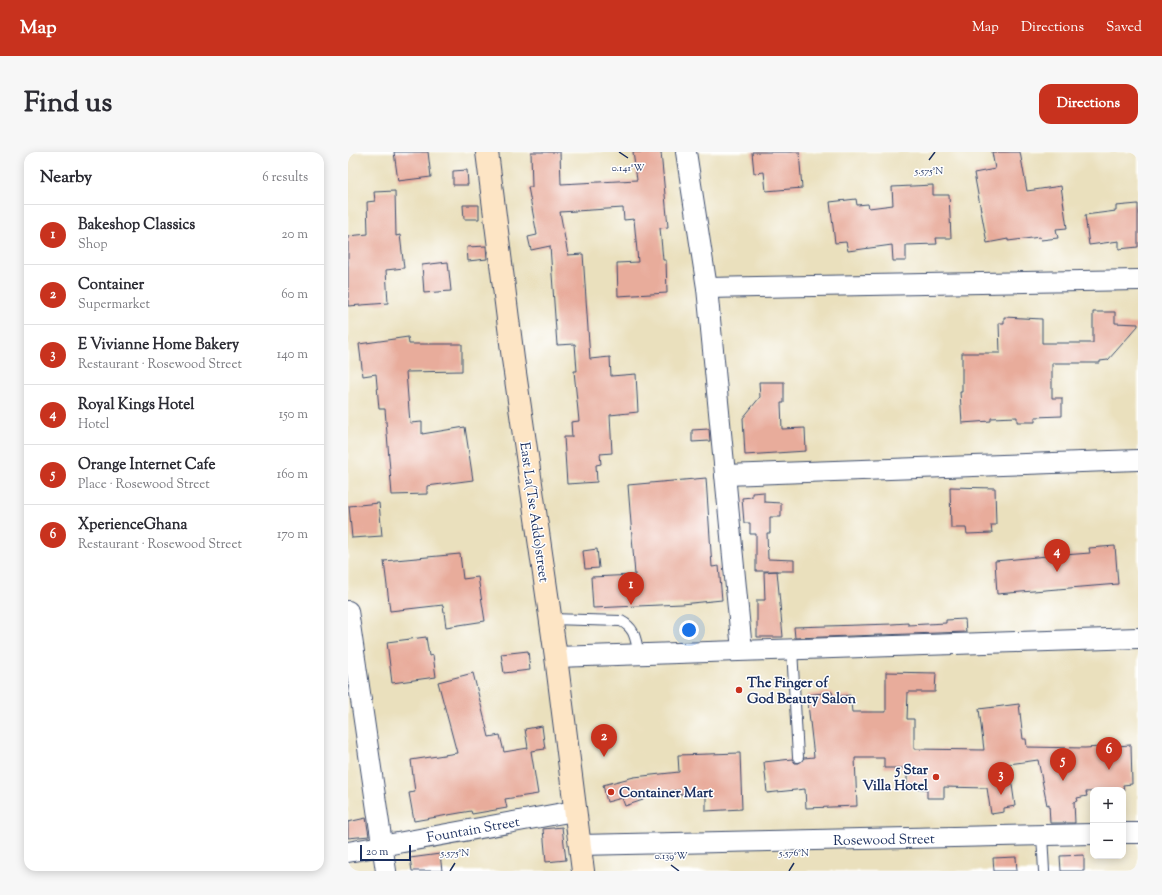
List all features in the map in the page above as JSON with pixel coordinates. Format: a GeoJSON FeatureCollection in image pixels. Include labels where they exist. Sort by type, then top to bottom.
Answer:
{"type":"FeatureCollection","features":[{"type":"Feature","properties":{"kind":"street","name":"East La(Tse Addo)street"},"geometry":{"type":"LineString","coordinates":[[487,152],[513,359],[556,657],[574,811],[583,871]]}},
{"type":"Feature","properties":{"kind":"street"},"geometry":{"type":"LineString","coordinates":[[686,152],[707,288],[742,650]]}},
{"type":"Feature","properties":{"kind":"street"},"geometry":{"type":"LineString","coordinates":[[707,288],[1138,280]]}},
{"type":"Feature","properties":{"kind":"street"},"geometry":{"type":"LineString","coordinates":[[725,475],[1138,460]]}},
{"type":"Feature","properties":{"kind":"street"},"geometry":{"type":"LineString","coordinates":[[348,611],[351,654],[386,871]]}},
{"type":"Feature","properties":{"kind":"street"},"geometry":{"type":"LineString","coordinates":[[556,657],[1138,638]]}},
{"type":"Feature","properties":{"kind":"street","name":"Fountain Street"},"geometry":{"type":"LineString","coordinates":[[348,852],[574,811]]}},
{"type":"Feature","properties":{"kind":"street"},"geometry":{"type":"LineString","coordinates":[[1126,833],[1138,833]]}},
{"type":"Feature","properties":{"kind":"street","name":"Rosewood Street"},"geometry":{"type":"LineString","coordinates":[[579,846],[1090,834]]}},
{"type":"Feature","properties":{"kind":"lane"},"geometry":{"type":"LineString","coordinates":[[550,619],[621,621],[630,626],[639,654]]}},
{"type":"Feature","properties":{"kind":"lane"},"geometry":{"type":"LineString","coordinates":[[792,649],[798,757]]}},
{"type":"Feature","properties":{"kind":"lane"},"geometry":{"type":"LineString","coordinates":[[1042,835],[1044,871]]}},
{"type":"Feature","properties":{"kind":"building"},"geometry":{"type":"Polygon","coordinates":[[[394,152],[428,152],[431,177],[398,181],[394,152]]]}},
{"type":"Feature","properties":{"kind":"building"},"geometry":{"type":"Polygon","coordinates":[[[531,152],[560,152],[561,184],[637,180],[633,152],[661,152],[668,227],[660,228],[663,260],[666,260],[667,293],[618,296],[617,263],[638,262],[634,219],[624,220],[623,208],[560,212],[568,255],[583,254],[590,359],[610,357],[611,376],[636,374],[638,412],[610,415],[612,453],[600,454],[601,464],[596,465],[597,482],[567,484],[564,437],[572,437],[571,422],[579,421],[574,371],[577,371],[575,344],[557,345],[550,246],[531,250],[528,237],[537,235],[528,187],[532,187],[531,152]]]}},
{"type":"Feature","properties":{"kind":"building"},"geometry":{"type":"Polygon","coordinates":[[[752,152],[799,152],[802,188],[766,191],[764,172],[754,173],[752,152]]]}},
{"type":"Feature","properties":{"kind":"building"},"geometry":{"type":"Polygon","coordinates":[[[992,152],[1020,152],[1027,191],[1061,186],[1067,228],[1056,229],[1058,238],[1041,240],[1040,237],[1008,241],[1008,239],[987,243],[974,173],[995,169],[992,152]]]}},
{"type":"Feature","properties":{"kind":"building"},"geometry":{"type":"Polygon","coordinates":[[[467,170],[468,185],[453,185],[453,171],[467,170]]]}},
{"type":"Feature","properties":{"kind":"building"},"geometry":{"type":"Polygon","coordinates":[[[933,185],[933,195],[949,195],[951,238],[936,238],[937,244],[906,245],[906,261],[893,261],[892,245],[848,251],[846,242],[835,243],[830,202],[856,199],[857,205],[868,204],[869,208],[893,205],[892,187],[933,185]]]}},
{"type":"Feature","properties":{"kind":"building"},"geometry":{"type":"Polygon","coordinates":[[[395,191],[396,236],[400,235],[404,268],[386,270],[388,303],[348,306],[348,236],[368,234],[367,202],[375,201],[374,192],[395,191]]]}},
{"type":"Feature","properties":{"kind":"building"},"geometry":{"type":"Polygon","coordinates":[[[1138,204],[1138,247],[1119,249],[1119,241],[1089,245],[1085,215],[1116,211],[1116,206],[1138,204]]]}},
{"type":"Feature","properties":{"kind":"building"},"geometry":{"type":"Polygon","coordinates":[[[463,205],[479,205],[479,219],[464,219],[463,205]]]}},
{"type":"Feature","properties":{"kind":"building"},"geometry":{"type":"Polygon","coordinates":[[[486,246],[487,259],[468,261],[467,247],[486,246]]]}},
{"type":"Feature","properties":{"kind":"building"},"geometry":{"type":"Polygon","coordinates":[[[448,262],[451,291],[424,293],[422,265],[448,262]]]}},
{"type":"Feature","properties":{"kind":"building"},"geometry":{"type":"Polygon","coordinates":[[[1093,312],[1115,312],[1115,323],[1138,324],[1138,326],[1108,360],[1100,361],[1100,363],[1052,363],[1052,398],[1062,398],[1062,416],[1035,417],[1035,422],[1017,422],[1017,417],[991,418],[991,421],[962,423],[960,392],[962,392],[962,353],[1000,353],[999,323],[1004,323],[1004,317],[1042,319],[1042,343],[1093,343],[1093,312]]]}},
{"type":"Feature","properties":{"kind":"building"},"geometry":{"type":"Polygon","coordinates":[[[408,337],[409,344],[462,344],[462,371],[406,372],[410,423],[422,422],[422,434],[465,427],[473,480],[427,486],[427,494],[392,495],[385,409],[379,409],[376,374],[363,376],[359,344],[408,337]]]}},
{"type":"Feature","properties":{"kind":"building"},"geometry":{"type":"Polygon","coordinates":[[[759,382],[784,382],[784,403],[781,403],[782,429],[805,428],[806,451],[745,455],[743,418],[760,397],[759,382]]]}},
{"type":"Feature","properties":{"kind":"building"},"geometry":{"type":"Polygon","coordinates":[[[709,429],[710,441],[692,442],[692,430],[709,429]]]}},
{"type":"Feature","properties":{"kind":"building"},"geometry":{"type":"Polygon","coordinates":[[[706,478],[712,567],[719,566],[722,600],[682,604],[593,608],[591,577],[635,575],[628,485],[706,478]]]}},
{"type":"Feature","properties":{"kind":"building"},"geometry":{"type":"Polygon","coordinates":[[[950,487],[995,488],[996,525],[991,525],[992,533],[967,534],[966,528],[951,528],[950,487]]]}},
{"type":"Feature","properties":{"kind":"building"},"geometry":{"type":"Polygon","coordinates":[[[764,492],[764,502],[781,503],[781,517],[770,517],[770,533],[767,533],[768,559],[794,560],[794,571],[756,571],[756,534],[750,534],[750,523],[744,523],[742,498],[752,497],[752,493],[764,492]]]}},
{"type":"Feature","properties":{"kind":"building"},"geometry":{"type":"Polygon","coordinates":[[[379,503],[382,536],[352,538],[349,506],[379,503]]]}},
{"type":"Feature","properties":{"kind":"building"},"geometry":{"type":"Polygon","coordinates":[[[1115,546],[1118,584],[997,594],[995,561],[1047,556],[1047,551],[1063,549],[1064,555],[1090,553],[1089,548],[1115,546]]]}},
{"type":"Feature","properties":{"kind":"building"},"geometry":{"type":"Polygon","coordinates":[[[597,549],[599,568],[585,569],[583,551],[597,549]]]}},
{"type":"Feature","properties":{"kind":"building"},"geometry":{"type":"Polygon","coordinates":[[[460,554],[463,579],[478,577],[485,621],[446,627],[443,605],[390,611],[384,561],[460,554]]]}},
{"type":"Feature","properties":{"kind":"building"},"geometry":{"type":"Polygon","coordinates":[[[777,571],[783,637],[757,637],[757,600],[765,600],[764,572],[777,571]]]}},
{"type":"Feature","properties":{"kind":"building"},"geometry":{"type":"Polygon","coordinates":[[[965,619],[966,632],[795,638],[794,627],[908,623],[908,625],[946,623],[946,620],[965,619]]]}},
{"type":"Feature","properties":{"kind":"building"},"geometry":{"type":"Polygon","coordinates":[[[426,637],[429,656],[433,655],[436,677],[392,683],[387,642],[426,637]]]}},
{"type":"Feature","properties":{"kind":"building"},"geometry":{"type":"Polygon","coordinates":[[[528,651],[530,670],[504,673],[501,654],[528,651]]]}},
{"type":"Feature","properties":{"kind":"building"},"geometry":{"type":"Polygon","coordinates":[[[886,672],[936,673],[935,692],[908,692],[907,719],[914,719],[914,749],[984,750],[979,709],[1019,704],[1023,739],[1026,739],[1027,747],[1085,748],[1131,745],[1132,784],[1123,785],[1123,787],[1090,787],[1090,792],[1086,792],[1087,796],[1077,798],[1078,801],[1074,802],[1075,823],[1050,823],[1049,804],[1047,805],[1038,760],[1009,764],[1015,806],[1004,808],[1004,812],[991,814],[987,788],[944,787],[944,798],[927,798],[927,789],[907,788],[907,768],[884,768],[884,758],[855,758],[857,806],[806,808],[805,789],[767,793],[764,762],[792,759],[795,763],[799,763],[804,758],[814,757],[807,695],[832,692],[833,697],[850,695],[852,712],[886,712],[886,672]]]}},
{"type":"Feature","properties":{"kind":"building"},"geometry":{"type":"Polygon","coordinates":[[[473,673],[489,737],[500,735],[504,752],[528,748],[525,729],[542,726],[545,749],[531,751],[538,794],[505,799],[507,808],[472,814],[471,811],[414,821],[409,793],[415,792],[411,760],[457,753],[438,682],[473,673]]]}},
{"type":"Feature","properties":{"kind":"building"},"geometry":{"type":"Polygon","coordinates":[[[740,753],[742,809],[706,811],[706,794],[680,795],[680,790],[641,795],[643,800],[625,806],[622,798],[607,802],[603,785],[634,777],[679,772],[678,755],[740,753]]]}},
{"type":"Feature","properties":{"kind":"building"},"geometry":{"type":"Polygon","coordinates":[[[366,818],[369,836],[348,838],[348,822],[366,818]]]}},
{"type":"Feature","properties":{"kind":"building"},"geometry":{"type":"Polygon","coordinates":[[[562,827],[566,860],[546,862],[543,829],[562,827]]]}},
{"type":"Feature","properties":{"kind":"building"},"geometry":{"type":"Polygon","coordinates":[[[440,854],[442,871],[412,871],[410,858],[440,854]]]}},
{"type":"Feature","properties":{"kind":"building"},"geometry":{"type":"Polygon","coordinates":[[[1084,855],[1084,871],[1061,871],[1060,856],[1084,855]]]}},
{"type":"Feature","properties":{"kind":"building"},"geometry":{"type":"Polygon","coordinates":[[[1016,857],[1017,871],[994,871],[993,858],[1016,857]]]}},
{"type":"Feature","properties":{"kind":"place","name":"Royal Kings Hotel"},"geometry":{"type":"Point","coordinates":[1057,572]}},
{"type":"Feature","properties":{"kind":"place","name":"Bakeshop Classics"},"geometry":{"type":"Point","coordinates":[631,605]}},
{"type":"Feature","properties":{"kind":"place","name":"The Finger of God Beauty Salon"},"geometry":{"type":"Point","coordinates":[739,690]}},
{"type":"Feature","properties":{"kind":"place","name":"Container"},"geometry":{"type":"Point","coordinates":[604,757]}},
{"type":"Feature","properties":{"kind":"place","name":"XperienceGhana"},"geometry":{"type":"Point","coordinates":[1109,770]}},
{"type":"Feature","properties":{"kind":"place","name":"5 Star Villa Hotel"},"geometry":{"type":"Point","coordinates":[936,777]}},
{"type":"Feature","properties":{"kind":"place","name":"Orange Internet Cafe"},"geometry":{"type":"Point","coordinates":[1063,781]}},
{"type":"Feature","properties":{"kind":"place","name":"Container Mart"},"geometry":{"type":"Point","coordinates":[611,792]}},
{"type":"Feature","properties":{"kind":"place","name":"E Vivianne Home Bakery"},"geometry":{"type":"Point","coordinates":[1001,795]}}]}
